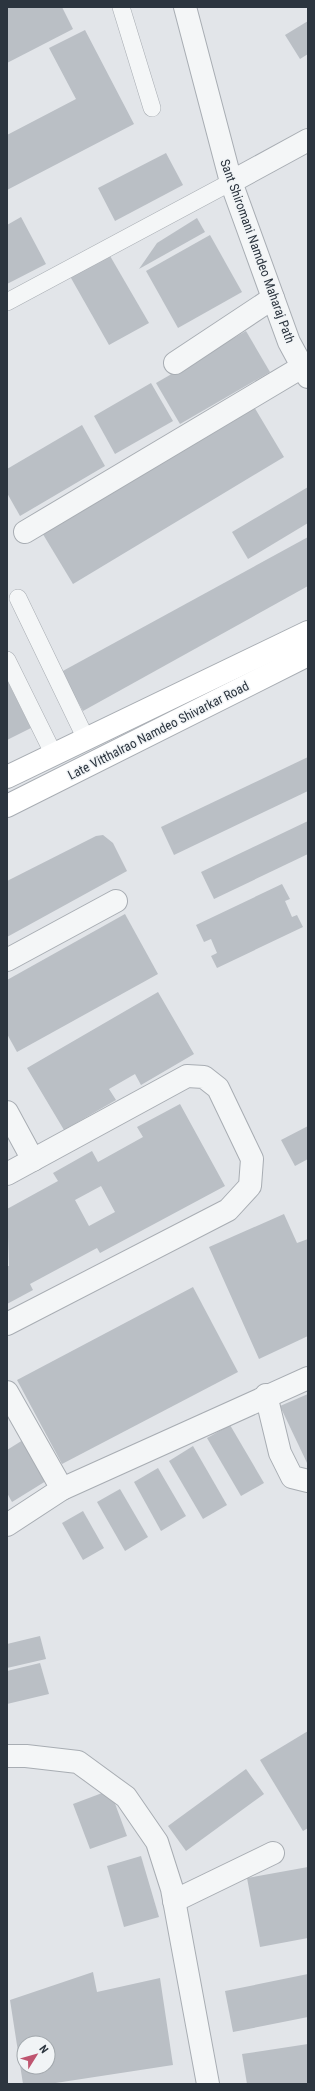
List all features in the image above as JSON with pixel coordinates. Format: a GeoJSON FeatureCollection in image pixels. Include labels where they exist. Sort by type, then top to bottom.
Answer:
{"type":"FeatureCollection","features":[{"type":"Feature","properties":{"kind":"main road","name":"Late Vitthalrao Namdeo Shivarkar Road"},"geometry":{"type":"LineString","coordinates":[[7,777],[308,632]]}},
{"type":"Feature","properties":{"kind":"main road","name":"Late Vitthalrao Namdeo Shivarkar Road"},"geometry":{"type":"LineString","coordinates":[[7,806],[308,655]]}},
{"type":"Feature","properties":{"kind":"street","name":"Sant Shiromani Namdeo Maharaj Path"},"geometry":{"type":"LineString","coordinates":[[186,7],[231,182],[289,342],[305,372]]}},
{"type":"Feature","properties":{"kind":"street"},"geometry":{"type":"LineString","coordinates":[[231,182],[308,140]]}},
{"type":"Feature","properties":{"kind":"street"},"geometry":{"type":"LineString","coordinates":[[175,363],[273,298]]}},
{"type":"Feature","properties":{"kind":"street"},"geometry":{"type":"LineString","coordinates":[[25,532],[305,372]]}},
{"type":"Feature","properties":{"kind":"street"},"geometry":{"type":"LineString","coordinates":[[7,960],[116,901]]}},
{"type":"Feature","properties":{"kind":"street"},"geometry":{"type":"LineString","coordinates":[[7,1174],[187,1076],[204,1077],[218,1088],[252,1159],[250,1186],[228,1210],[7,1324]]}},
{"type":"Feature","properties":{"kind":"street"},"geometry":{"type":"LineString","coordinates":[[7,1112],[33,1160]]}},
{"type":"Feature","properties":{"kind":"street"},"geometry":{"type":"LineString","coordinates":[[7,1525],[62,1489],[308,1378]]}},
{"type":"Feature","properties":{"kind":"street"},"geometry":{"type":"LineString","coordinates":[[7,1392],[62,1489]]}},
{"type":"Feature","properties":{"kind":"street"},"geometry":{"type":"LineString","coordinates":[[266,1396],[280,1453],[292,1477],[308,1481]]}},
{"type":"Feature","properties":{"kind":"street"},"geometry":{"type":"LineString","coordinates":[[7,1756],[26,1756],[78,1762],[126,1797],[157,1842],[174,1901],[208,2084]]}},
{"type":"Feature","properties":{"kind":"street"},"geometry":{"type":"LineString","coordinates":[[174,1901],[273,1854]]}},
{"type":"Feature","properties":{"kind":"lane"},"geometry":{"type":"LineString","coordinates":[[121,7],[152,108]]}},
{"type":"Feature","properties":{"kind":"lane"},"geometry":{"type":"LineString","coordinates":[[7,302],[231,182]]}},
{"type":"Feature","properties":{"kind":"lane"},"geometry":{"type":"LineString","coordinates":[[18,598],[86,739]]}},
{"type":"Feature","properties":{"kind":"lane"},"geometry":{"type":"LineString","coordinates":[[7,660],[54,755]]}},
{"type":"Feature","properties":{"kind":"building"},"geometry":{"type":"Polygon","coordinates":[[[62,7],[73,29],[7,63],[7,8],[62,7]]]}},
{"type":"Feature","properties":{"kind":"building"},"geometry":{"type":"Polygon","coordinates":[[[308,21],[308,54],[300,59],[285,35],[308,21]]]}},
{"type":"Feature","properties":{"kind":"building"},"geometry":{"type":"Polygon","coordinates":[[[85,30],[134,124],[7,190],[7,135],[76,99],[49,48],[85,30]]]}},
{"type":"Feature","properties":{"kind":"building"},"geometry":{"type":"Polygon","coordinates":[[[166,153],[183,185],[115,221],[98,188],[166,153]]]}},
{"type":"Feature","properties":{"kind":"building"},"geometry":{"type":"Polygon","coordinates":[[[21,217],[46,264],[7,284],[7,225],[21,217]]]}},
{"type":"Feature","properties":{"kind":"building"},"geometry":{"type":"Polygon","coordinates":[[[197,218],[205,232],[139,269],[157,243],[197,218]]]}},
{"type":"Feature","properties":{"kind":"building"},"geometry":{"type":"Polygon","coordinates":[[[210,235],[242,292],[178,328],[146,271],[210,235]]]}},
{"type":"Feature","properties":{"kind":"building"},"geometry":{"type":"Polygon","coordinates":[[[106,249],[149,323],[109,345],[67,271],[106,249]]]}},
{"type":"Feature","properties":{"kind":"building"},"geometry":{"type":"Polygon","coordinates":[[[246,331],[270,372],[180,424],[156,383],[246,331]]]}},
{"type":"Feature","properties":{"kind":"building"},"geometry":{"type":"Polygon","coordinates":[[[151,383],[173,421],[115,454],[94,416],[151,383]]]}},
{"type":"Feature","properties":{"kind":"building"},"geometry":{"type":"Polygon","coordinates":[[[250,400],[284,457],[73,584],[38,526],[250,400]]]}},
{"type":"Feature","properties":{"kind":"building"},"geometry":{"type":"Polygon","coordinates":[[[82,425],[105,466],[20,516],[7,493],[7,469],[82,425]]]}},
{"type":"Feature","properties":{"kind":"building"},"geometry":{"type":"Polygon","coordinates":[[[308,487],[308,523],[248,559],[232,532],[308,487]]]}},
{"type":"Feature","properties":{"kind":"building"},"geometry":{"type":"Polygon","coordinates":[[[308,537],[308,586],[83,711],[61,672],[308,537]]]}},
{"type":"Feature","properties":{"kind":"building"},"geometry":{"type":"Polygon","coordinates":[[[7,680],[31,728],[7,740],[7,680]]]}},
{"type":"Feature","properties":{"kind":"building"},"geometry":{"type":"Polygon","coordinates":[[[308,757],[308,791],[174,855],[161,827],[308,757]]]}},
{"type":"Feature","properties":{"kind":"building"},"geometry":{"type":"Polygon","coordinates":[[[308,821],[308,854],[214,899],[201,872],[308,821]]]}},
{"type":"Feature","properties":{"kind":"building"},"geometry":{"type":"Polygon","coordinates":[[[103,835],[113,843],[127,871],[7,937],[7,881],[96,836],[103,835]]]}},
{"type":"Feature","properties":{"kind":"building"},"geometry":{"type":"Polygon","coordinates":[[[282,884],[290,899],[285,901],[292,917],[297,915],[303,927],[217,968],[211,956],[217,953],[211,939],[204,942],[196,925],[282,884]]]}},
{"type":"Feature","properties":{"kind":"building"},"geometry":{"type":"Polygon","coordinates":[[[125,914],[158,974],[17,1052],[7,1034],[7,980],[125,914]]]}},
{"type":"Feature","properties":{"kind":"building"},"geometry":{"type":"Polygon","coordinates":[[[158,992],[194,1054],[141,1085],[135,1074],[109,1089],[116,1100],[64,1130],[27,1068],[158,992]]]}},
{"type":"Feature","properties":{"kind":"building"},"geometry":{"type":"Polygon","coordinates":[[[180,1104],[225,1186],[100,1253],[97,1248],[30,1284],[33,1290],[7,1304],[7,1266],[9,1266],[7,1209],[58,1181],[53,1173],[92,1151],[98,1162],[143,1137],[137,1127],[180,1104]],[[101,1186],[75,1200],[89,1226],[115,1212],[101,1186]]]}},
{"type":"Feature","properties":{"kind":"building"},"geometry":{"type":"Polygon","coordinates":[[[308,1126],[308,1159],[295,1166],[281,1140],[308,1126]]]}},
{"type":"Feature","properties":{"kind":"building"},"geometry":{"type":"Polygon","coordinates":[[[284,1214],[297,1243],[308,1239],[308,1336],[259,1359],[209,1247],[284,1214]]]}},
{"type":"Feature","properties":{"kind":"building"},"geometry":{"type":"Polygon","coordinates":[[[193,1287],[238,1372],[62,1464],[17,1380],[193,1287]]]}},
{"type":"Feature","properties":{"kind":"building"},"geometry":{"type":"Polygon","coordinates":[[[308,1394],[308,1465],[280,1406],[308,1394]]]}},
{"type":"Feature","properties":{"kind":"building"},"geometry":{"type":"Polygon","coordinates":[[[230,1425],[264,1483],[241,1496],[207,1438],[230,1425]]]}},
{"type":"Feature","properties":{"kind":"building"},"geometry":{"type":"Polygon","coordinates":[[[23,1440],[46,1481],[12,1502],[7,1493],[7,1450],[23,1440]]]}},
{"type":"Feature","properties":{"kind":"building"},"geometry":{"type":"Polygon","coordinates":[[[193,1446],[227,1505],[203,1519],[169,1461],[193,1446]]]}},
{"type":"Feature","properties":{"kind":"building"},"geometry":{"type":"Polygon","coordinates":[[[158,1468],[186,1516],[161,1531],[134,1482],[158,1468]]]}},
{"type":"Feature","properties":{"kind":"building"},"geometry":{"type":"Polygon","coordinates":[[[120,1489],[148,1537],[125,1551],[97,1502],[120,1489]]]}},
{"type":"Feature","properties":{"kind":"building"},"geometry":{"type":"Polygon","coordinates":[[[83,1511],[104,1548],[83,1560],[62,1523],[83,1511]]]}},
{"type":"Feature","properties":{"kind":"building"},"geometry":{"type":"Polygon","coordinates":[[[40,1636],[46,1659],[7,1668],[7,1644],[40,1636]]]}},
{"type":"Feature","properties":{"kind":"building"},"geometry":{"type":"Polygon","coordinates":[[[40,1663],[49,1694],[7,1704],[7,1671],[40,1663]]]}},
{"type":"Feature","properties":{"kind":"building"},"geometry":{"type":"Polygon","coordinates":[[[308,1731],[308,1828],[303,1831],[260,1760],[308,1731]]]}},
{"type":"Feature","properties":{"kind":"building"},"geometry":{"type":"Polygon","coordinates":[[[246,1769],[264,1794],[186,1851],[168,1826],[246,1769]]]}},
{"type":"Feature","properties":{"kind":"building"},"geometry":{"type":"Polygon","coordinates":[[[110,1790],[127,1836],[90,1849],[73,1804],[110,1790]]]}},
{"type":"Feature","properties":{"kind":"building"},"geometry":{"type":"Polygon","coordinates":[[[141,1856],[159,1917],[124,1927],[107,1866],[141,1856]]]}},
{"type":"Feature","properties":{"kind":"building"},"geometry":{"type":"Polygon","coordinates":[[[308,1867],[308,1938],[260,1947],[247,1878],[308,1867]]]}},
{"type":"Feature","properties":{"kind":"building"},"geometry":{"type":"Polygon","coordinates":[[[93,1972],[97,1992],[160,1978],[173,2065],[49,2084],[23,2084],[22,2075],[56,2075],[56,2035],[16,2035],[16,2039],[10,2000],[93,1972]]]}},
{"type":"Feature","properties":{"kind":"building"},"geometry":{"type":"Polygon","coordinates":[[[308,1974],[308,2017],[233,2032],[225,1991],[308,1974]]]}},
{"type":"Feature","properties":{"kind":"building"},"geometry":{"type":"Polygon","coordinates":[[[308,2044],[308,2084],[247,2084],[242,2054],[308,2044]]]}}]}
